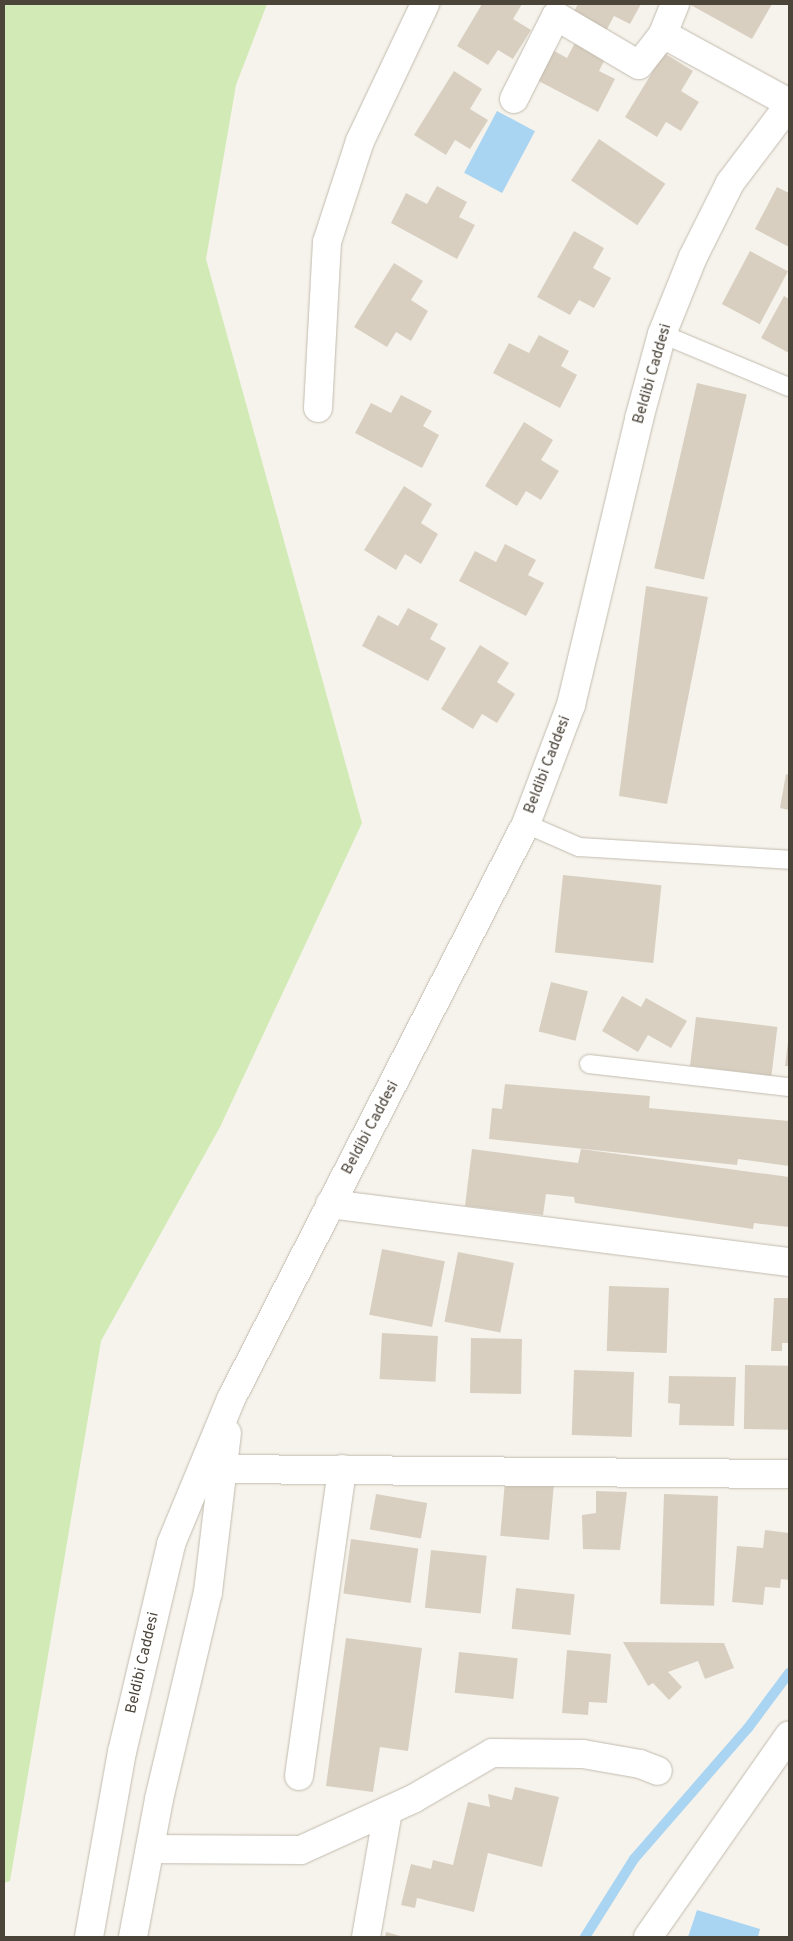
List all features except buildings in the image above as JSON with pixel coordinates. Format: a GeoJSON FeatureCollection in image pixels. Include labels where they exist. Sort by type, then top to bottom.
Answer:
{"type":"FeatureCollection","features":[{"type":"Feature","properties":{"kind":"street"},"geometry":{"type":"LineString","coordinates":[[318,408],[327,242],[360,141],[424,4]]}},
{"type":"Feature","properties":{"kind":"street"},"geometry":{"type":"LineString","coordinates":[[514,99],[556,16],[638,65],[663,34],[675,4]]}},
{"type":"Feature","properties":{"kind":"street"},"geometry":{"type":"LineString","coordinates":[[663,34],[789,104]]}},
{"type":"Feature","properties":{"kind":"street","name":"Beldibi Caddesi"},"geometry":{"type":"LineString","coordinates":[[89,1937],[122,1752],[171,1544],[232,1399],[330,1204],[389,1094],[526,824],[571,705],[639,419],[662,334],[693,258],[730,183],[789,104]]}},
{"type":"Feature","properties":{"kind":"street"},"geometry":{"type":"LineString","coordinates":[[330,1204],[789,1262]]}},
{"type":"Feature","properties":{"kind":"street","name":"Beldibi Caddesi"},"geometry":{"type":"LineString","coordinates":[[134,1937],[159,1799],[208,1592],[232,1399]]}},
{"type":"Feature","properties":{"kind":"street"},"geometry":{"type":"LineString","coordinates":[[223,1468],[789,1474]]}},
{"type":"Feature","properties":{"kind":"street"},"geometry":{"type":"LineString","coordinates":[[299,1776],[342,1470]]}},
{"type":"Feature","properties":{"kind":"street"},"geometry":{"type":"LineString","coordinates":[[648,1937],[789,1736]]}},
{"type":"Feature","properties":{"kind":"street"},"geometry":{"type":"LineString","coordinates":[[150,1849],[301,1850],[413,1799],[492,1753],[583,1754],[640,1764],[658,1771]]}},
{"type":"Feature","properties":{"kind":"street"},"geometry":{"type":"LineString","coordinates":[[366,1937],[388,1811]]}},
{"type":"Feature","properties":{"kind":"lane"},"geometry":{"type":"LineString","coordinates":[[662,334],[789,387]]}},
{"type":"Feature","properties":{"kind":"lane"},"geometry":{"type":"LineString","coordinates":[[526,824],[578,847],[789,860]]}},
{"type":"Feature","properties":{"kind":"lane"},"geometry":{"type":"LineString","coordinates":[[589,1064],[789,1087]]}},
{"type":"Feature","properties":{"kind":"green space"},"geometry":{"type":"Polygon","coordinates":[[[4,4],[267,4],[236,85],[206,259],[362,823],[220,1127],[101,1341],[10,1881],[4,1883],[4,4]]]}},
{"type":"Feature","properties":{"kind":"water"},"geometry":{"type":"Polygon","coordinates":[[[497,111],[535,131],[502,193],[464,173],[497,111]]]}},
{"type":"Feature","properties":{"kind":"water"},"geometry":{"type":"Polygon","coordinates":[[[697,1910],[760,1929],[758,1937],[688,1937],[697,1910]]]}},
{"type":"Feature","properties":{"kind":"waterway"},"geometry":{"type":"LineString","coordinates":[[585,1937],[634,1859],[748,1728],[789,1673]]}}]}
